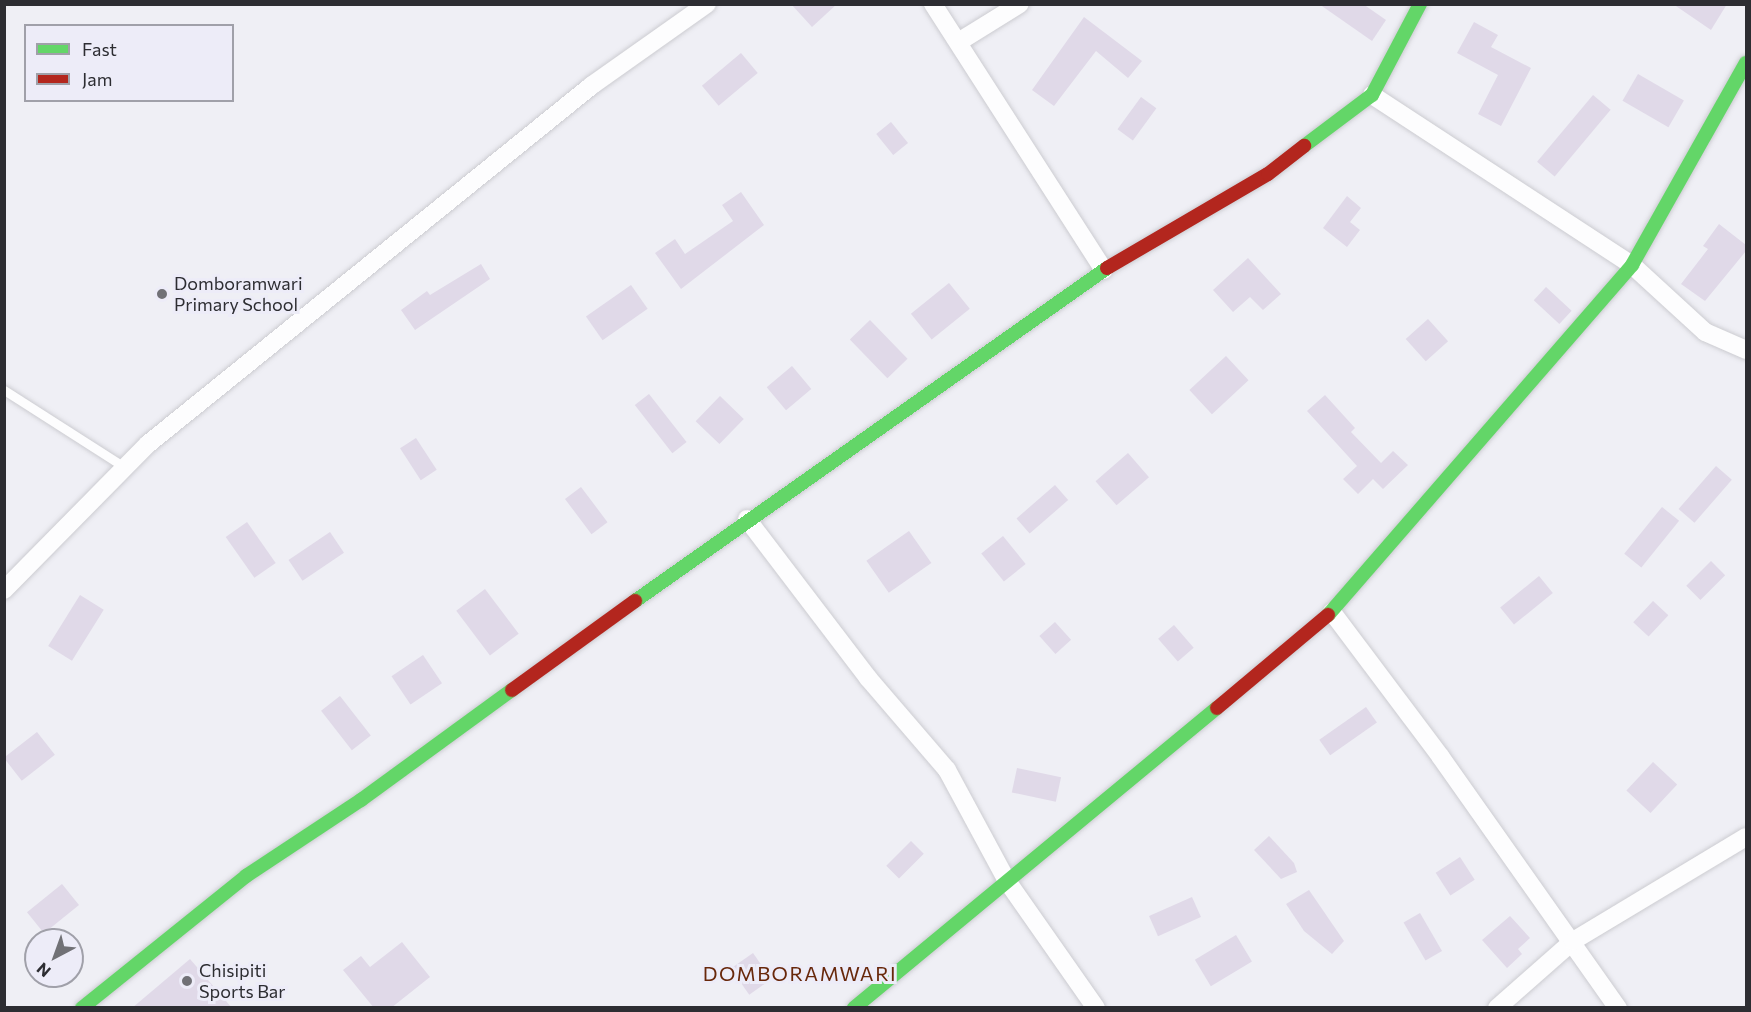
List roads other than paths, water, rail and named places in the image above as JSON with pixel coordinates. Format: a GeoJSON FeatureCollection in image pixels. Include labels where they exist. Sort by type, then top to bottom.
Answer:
{"type":"FeatureCollection","features":[{"type":"Feature","properties":{"kind":"street"},"geometry":{"type":"LineString","coordinates":[[4,590],[123,466],[591,86],[707,4]]}},
{"type":"Feature","properties":{"kind":"street"},"geometry":{"type":"LineString","coordinates":[[933,4],[960,41],[1104,270]]}},
{"type":"Feature","properties":{"kind":"street"},"geometry":{"type":"LineString","coordinates":[[960,41],[1020,4]]}},
{"type":"Feature","properties":{"kind":"street"},"geometry":{"type":"LineString","coordinates":[[82,1008],[246,876],[361,800],[747,519],[1104,270],[1268,174],[1372,95],[1420,4]]}},
{"type":"Feature","properties":{"kind":"street"},"geometry":{"type":"LineString","coordinates":[[854,1008],[1332,612],[1632,265],[1746,63]]}},
{"type":"Feature","properties":{"kind":"street"},"geometry":{"type":"LineString","coordinates":[[1372,95],[1632,265],[1705,332],[1746,350]]}},
{"type":"Feature","properties":{"kind":"street"},"geometry":{"type":"LineString","coordinates":[[747,519],[868,678],[947,770],[1007,881],[1096,1008]]}},
{"type":"Feature","properties":{"kind":"street"},"geometry":{"type":"LineString","coordinates":[[1332,612],[1573,941],[1618,1008]]}},
{"type":"Feature","properties":{"kind":"street"},"geometry":{"type":"LineString","coordinates":[[1497,1008],[1573,941],[1746,837]]}},
{"type":"Feature","properties":{"kind":"lane"},"geometry":{"type":"LineString","coordinates":[[4,390],[123,466]]}},
{"type":"Feature","properties":{"kind":"place","name":"Domboramwari Primary School"},"geometry":{"type":"Point","coordinates":[162,294]}},
{"type":"Feature","properties":{"kind":"place","name":"Chisipiti Sports Bar"},"geometry":{"type":"Point","coordinates":[187,981]}},
{"type":"Feature","properties":{"kind":"district","name":"DOMBORAMWARI"},"geometry":{"type":"Point","coordinates":[800,973]}}]}
